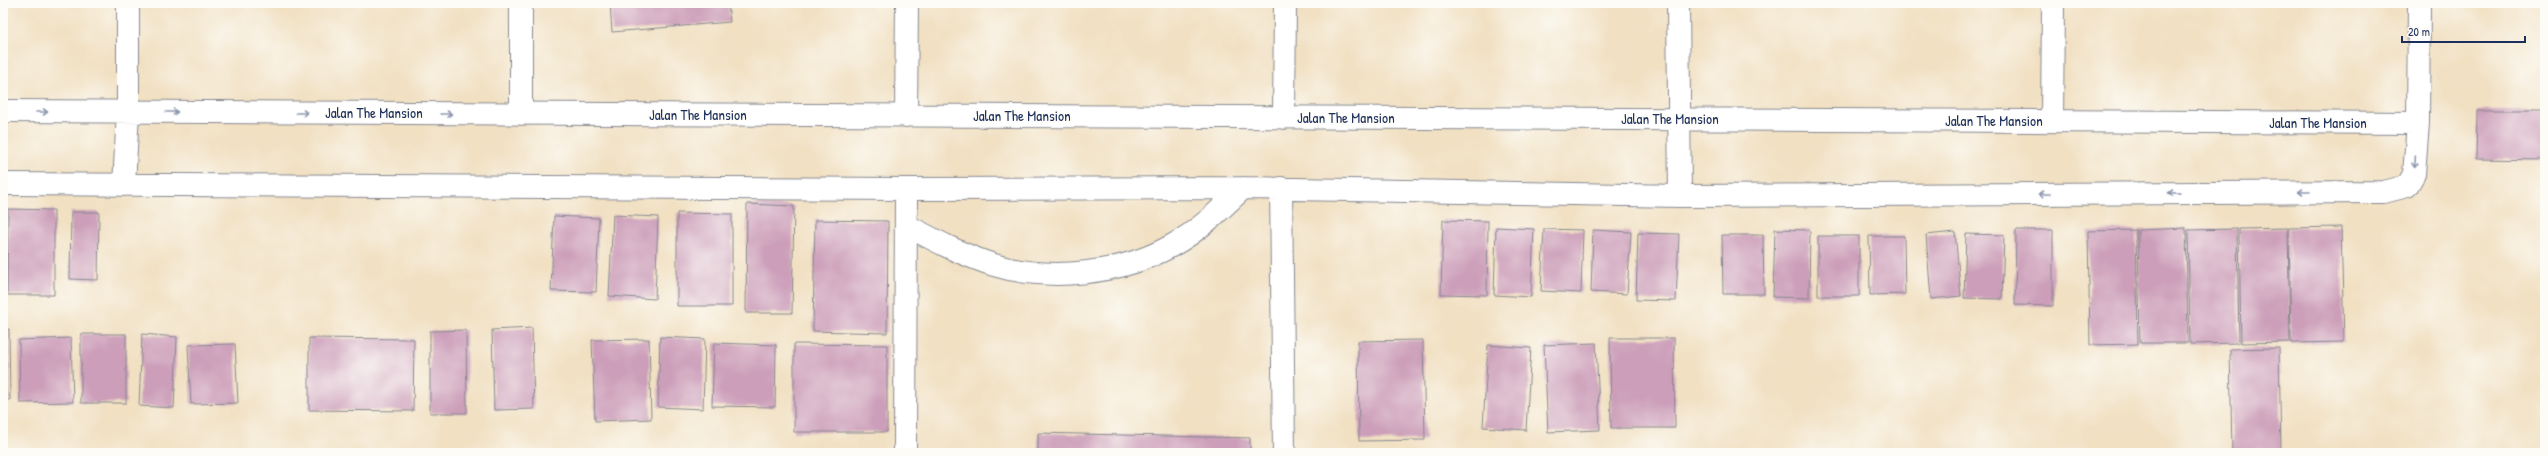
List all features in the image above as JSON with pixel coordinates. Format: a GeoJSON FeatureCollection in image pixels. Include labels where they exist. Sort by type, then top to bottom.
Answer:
{"type":"FeatureCollection","features":[{"type":"Feature","properties":{"kind":"street"},"geometry":{"type":"LineString","coordinates":[[124,185],[128,112],[128,3]]}},
{"type":"Feature","properties":{"kind":"street"},"geometry":{"type":"LineString","coordinates":[[521,3],[521,114]]}},
{"type":"Feature","properties":{"kind":"street"},"geometry":{"type":"LineString","coordinates":[[906,116],[907,3]]}},
{"type":"Feature","properties":{"kind":"street"},"geometry":{"type":"LineString","coordinates":[[1284,118],[1285,3]]}},
{"type":"Feature","properties":{"kind":"street"},"geometry":{"type":"LineString","coordinates":[[1678,3],[1678,119],[1680,196]]}},
{"type":"Feature","properties":{"kind":"street"},"geometry":{"type":"LineString","coordinates":[[2052,121],[2053,3]]}},
{"type":"Feature","properties":{"kind":"street"},"geometry":{"type":"LineString","coordinates":[[3,184],[906,189],[1281,188],[1680,196],[2384,192],[2407,186],[2414,174],[2418,123],[2419,3]]}},
{"type":"Feature","properties":{"kind":"street","name":"Jalan The Mansion"},"geometry":{"type":"LineString","coordinates":[[3,111],[2418,123]]}},
{"type":"Feature","properties":{"kind":"street"},"geometry":{"type":"LineString","coordinates":[[906,225],[952,249],[995,265],[1040,274],[1086,272],[1131,262],[1173,245],[1210,219],[1243,188]]}},
{"type":"Feature","properties":{"kind":"street"},"geometry":{"type":"LineString","coordinates":[[1281,188],[1284,453]]}},
{"type":"Feature","properties":{"kind":"street"},"geometry":{"type":"LineString","coordinates":[[905,453],[906,189]]}},
{"type":"Feature","properties":{"kind":"building"},"geometry":{"type":"Polygon","coordinates":[[[610,3],[728,3],[730,22],[612,32],[610,3]]]}},
{"type":"Feature","properties":{"kind":"building"},"geometry":{"type":"Polygon","coordinates":[[[2477,110],[2545,110],[2545,160],[2476,159],[2477,110]]]}},
{"type":"Feature","properties":{"kind":"building"},"geometry":{"type":"Polygon","coordinates":[[[747,204],[794,206],[792,313],[746,313],[747,204]]]}},
{"type":"Feature","properties":{"kind":"building"},"geometry":{"type":"Polygon","coordinates":[[[8,209],[54,210],[54,295],[7,295],[8,209]]]}},
{"type":"Feature","properties":{"kind":"building"},"geometry":{"type":"Polygon","coordinates":[[[71,212],[99,212],[98,280],[70,279],[71,212]]]}},
{"type":"Feature","properties":{"kind":"building"},"geometry":{"type":"Polygon","coordinates":[[[677,213],[732,214],[732,306],[677,306],[677,213]]]}},
{"type":"Feature","properties":{"kind":"building"},"geometry":{"type":"Polygon","coordinates":[[[613,215],[658,217],[655,299],[609,296],[613,215]]]}},
{"type":"Feature","properties":{"kind":"building"},"geometry":{"type":"Polygon","coordinates":[[[554,216],[599,218],[596,292],[551,291],[554,216]]]}},
{"type":"Feature","properties":{"kind":"building"},"geometry":{"type":"Polygon","coordinates":[[[815,220],[888,221],[887,333],[813,331],[815,220]]]}},
{"type":"Feature","properties":{"kind":"building"},"geometry":{"type":"Polygon","coordinates":[[[1443,220],[1488,221],[1487,295],[1441,294],[1443,220]]]}},
{"type":"Feature","properties":{"kind":"building"},"geometry":{"type":"Polygon","coordinates":[[[1496,227],[1534,229],[1531,297],[1494,295],[1496,227]]]}},
{"type":"Feature","properties":{"kind":"building"},"geometry":{"type":"Polygon","coordinates":[[[2341,227],[2344,342],[2291,343],[2289,228],[2341,227]]]}},
{"type":"Feature","properties":{"kind":"building"},"geometry":{"type":"Polygon","coordinates":[[[2186,228],[2188,343],[2140,343],[2138,230],[2186,228]]]}},
{"type":"Feature","properties":{"kind":"building"},"geometry":{"type":"Polygon","coordinates":[[[2288,228],[2290,342],[2241,343],[2239,229],[2288,228]]]}},
{"type":"Feature","properties":{"kind":"building"},"geometry":{"type":"Polygon","coordinates":[[[1544,229],[1583,230],[1581,293],[1541,291],[1544,229]]]}},
{"type":"Feature","properties":{"kind":"building"},"geometry":{"type":"Polygon","coordinates":[[[1775,229],[1810,230],[1809,298],[1773,297],[1775,229]]]}},
{"type":"Feature","properties":{"kind":"building"},"geometry":{"type":"Polygon","coordinates":[[[2237,229],[2239,343],[2190,344],[2188,230],[2237,229]]]}},
{"type":"Feature","properties":{"kind":"building"},"geometry":{"type":"Polygon","coordinates":[[[1593,230],[1631,232],[1627,294],[1591,292],[1593,230]]]}},
{"type":"Feature","properties":{"kind":"building"},"geometry":{"type":"Polygon","coordinates":[[[2016,230],[2053,230],[2053,306],[2015,305],[2016,230]]]}},
{"type":"Feature","properties":{"kind":"building"},"geometry":{"type":"Polygon","coordinates":[[[2136,230],[2138,344],[2090,345],[2088,231],[2136,230]]]}},
{"type":"Feature","properties":{"kind":"building"},"geometry":{"type":"Polygon","coordinates":[[[1955,232],[1961,296],[1931,299],[1926,235],[1955,232]]]}},
{"type":"Feature","properties":{"kind":"building"},"geometry":{"type":"Polygon","coordinates":[[[1638,233],[1679,234],[1676,301],[1636,300],[1638,233]]]}},
{"type":"Feature","properties":{"kind":"building"},"geometry":{"type":"Polygon","coordinates":[[[1966,234],[2004,235],[2002,299],[1964,298],[1966,234]]]}},
{"type":"Feature","properties":{"kind":"building"},"geometry":{"type":"Polygon","coordinates":[[[1722,235],[1763,235],[1764,294],[1723,294],[1722,235]]]}},
{"type":"Feature","properties":{"kind":"building"},"geometry":{"type":"Polygon","coordinates":[[[1818,236],[1859,236],[1859,296],[1818,296],[1818,236]]]}},
{"type":"Feature","properties":{"kind":"building"},"geometry":{"type":"Polygon","coordinates":[[[1869,236],[1904,236],[1905,294],[1870,295],[1869,236]]]}},
{"type":"Feature","properties":{"kind":"building"},"geometry":{"type":"Polygon","coordinates":[[[532,328],[534,409],[494,410],[492,330],[532,328]]]}},
{"type":"Feature","properties":{"kind":"building"},"geometry":{"type":"Polygon","coordinates":[[[9,329],[10,400],[3,400],[3,330],[9,329]]]}},
{"type":"Feature","properties":{"kind":"building"},"geometry":{"type":"Polygon","coordinates":[[[466,330],[467,413],[430,413],[430,331],[466,330]]]}},
{"type":"Feature","properties":{"kind":"building"},"geometry":{"type":"Polygon","coordinates":[[[81,334],[126,334],[126,403],[81,403],[81,334]]]}},
{"type":"Feature","properties":{"kind":"building"},"geometry":{"type":"Polygon","coordinates":[[[142,334],[177,337],[174,408],[139,406],[142,334]]]}},
{"type":"Feature","properties":{"kind":"building"},"geometry":{"type":"Polygon","coordinates":[[[660,337],[705,339],[703,409],[658,407],[660,337]]]}},
{"type":"Feature","properties":{"kind":"building"},"geometry":{"type":"Polygon","coordinates":[[[71,338],[73,402],[20,403],[19,340],[71,338]]]}},
{"type":"Feature","properties":{"kind":"building"},"geometry":{"type":"Polygon","coordinates":[[[309,338],[414,339],[413,411],[309,410],[309,338]]]}},
{"type":"Feature","properties":{"kind":"building"},"geometry":{"type":"Polygon","coordinates":[[[1610,338],[1674,338],[1675,428],[1611,428],[1610,338]]]}},
{"type":"Feature","properties":{"kind":"building"},"geometry":{"type":"Polygon","coordinates":[[[649,339],[651,419],[595,421],[592,340],[649,339]]]}},
{"type":"Feature","properties":{"kind":"building"},"geometry":{"type":"Polygon","coordinates":[[[1423,340],[1425,440],[1359,441],[1358,341],[1423,340]]]}},
{"type":"Feature","properties":{"kind":"building"},"geometry":{"type":"Polygon","coordinates":[[[714,343],[776,345],[775,407],[712,406],[714,343]]]}},
{"type":"Feature","properties":{"kind":"building"},"geometry":{"type":"Polygon","coordinates":[[[1596,343],[1600,430],[1548,432],[1544,345],[1596,343]]]}},
{"type":"Feature","properties":{"kind":"building"},"geometry":{"type":"Polygon","coordinates":[[[235,344],[238,403],[191,404],[188,345],[235,344]]]}},
{"type":"Feature","properties":{"kind":"building"},"geometry":{"type":"Polygon","coordinates":[[[794,344],[887,345],[887,432],[794,432],[794,344]]]}},
{"type":"Feature","properties":{"kind":"building"},"geometry":{"type":"Polygon","coordinates":[[[1488,345],[1531,348],[1526,430],[1483,427],[1488,345]]]}},
{"type":"Feature","properties":{"kind":"building"},"geometry":{"type":"Polygon","coordinates":[[[2279,348],[2281,453],[2232,453],[2230,349],[2279,348]]]}},
{"type":"Feature","properties":{"kind":"building"},"geometry":{"type":"Polygon","coordinates":[[[1038,433],[1250,438],[1250,453],[1038,453],[1038,433]]]}}]}
